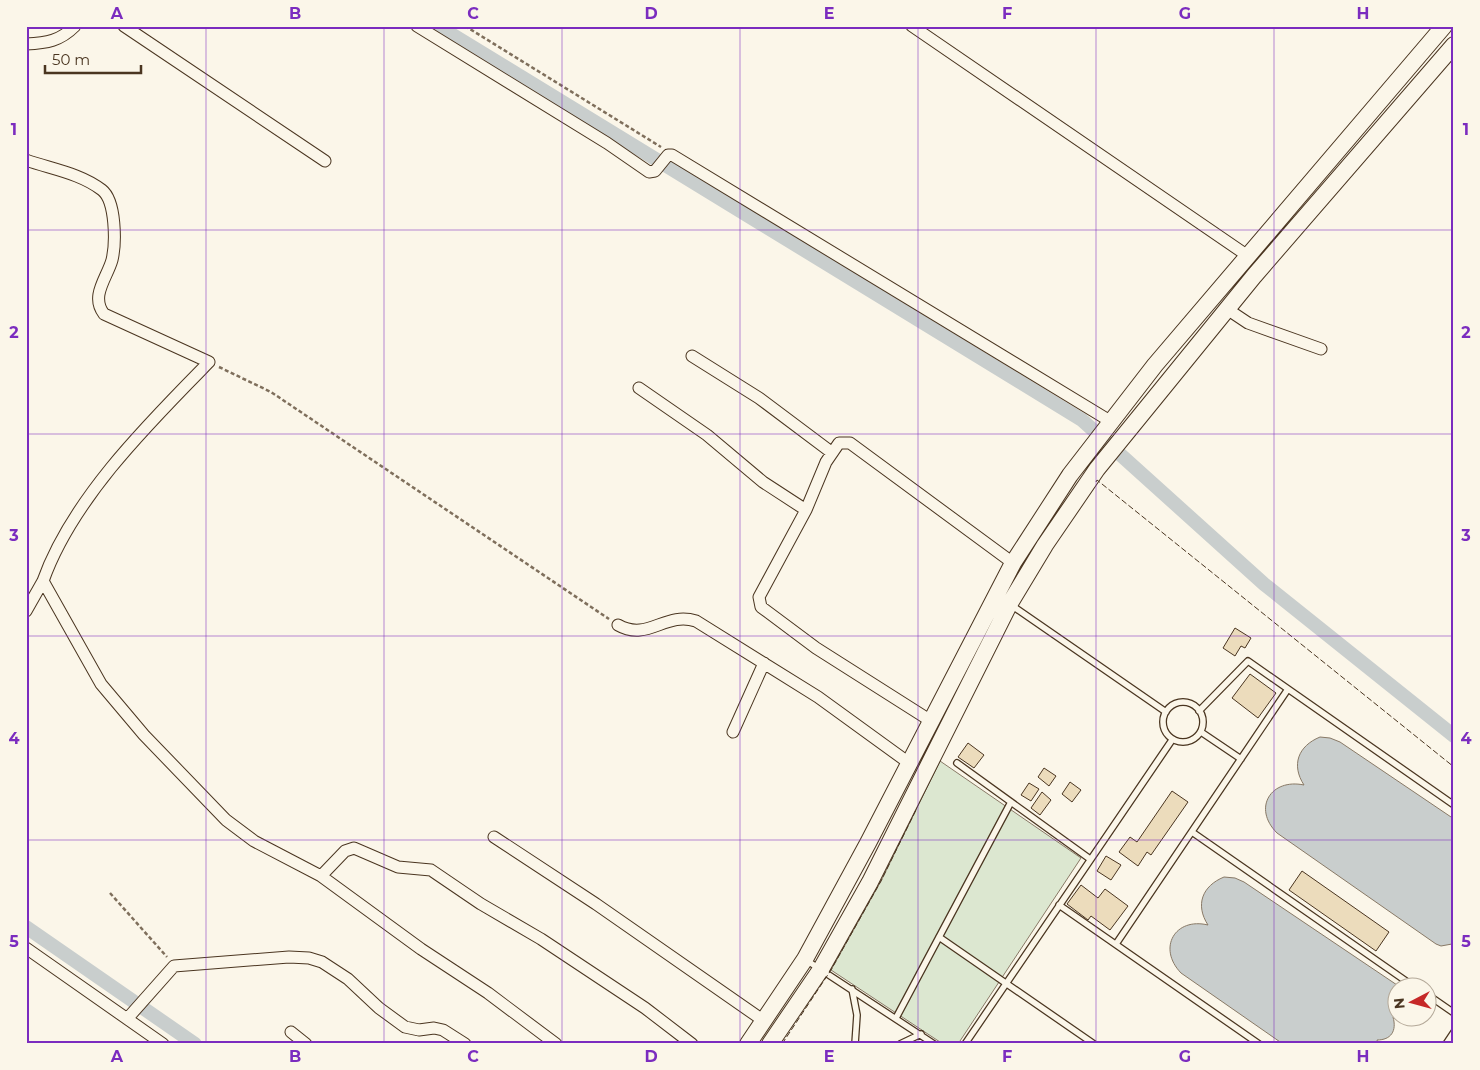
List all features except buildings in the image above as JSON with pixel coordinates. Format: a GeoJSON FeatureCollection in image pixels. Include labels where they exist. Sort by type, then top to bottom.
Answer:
{"type":"FeatureCollection","features":[{"type":"Feature","properties":{"kind":"street"},"geometry":{"type":"LineString","coordinates":[[26,44],[54,42],[65,36],[75,26]]}},
{"type":"Feature","properties":{"kind":"street"},"geometry":{"type":"LineString","coordinates":[[124,26],[326,161]]}},
{"type":"Feature","properties":{"kind":"street"},"geometry":{"type":"LineString","coordinates":[[416,26],[607,143],[649,172],[658,169],[669,156],[1110,421]]}},
{"type":"Feature","properties":{"kind":"street"},"geometry":{"type":"LineString","coordinates":[[912,26],[1248,256]]}},
{"type":"Feature","properties":{"kind":"street"},"geometry":{"type":"LineString","coordinates":[[770,1044],[820,969],[870,882],[1003,599],[1013,562],[1070,475],[1110,421],[1444,26]]}},
{"type":"Feature","properties":{"kind":"street"},"geometry":{"type":"LineString","coordinates":[[748,1044],[805,959],[931,721],[1003,599],[1045,545],[1097,469],[1227,309],[1454,45]]}},
{"type":"Feature","properties":{"kind":"street"},"geometry":{"type":"LineString","coordinates":[[26,160],[72,174],[101,189],[108,196],[112,207],[114,240],[112,259],[98,298],[100,308],[104,314],[209,362],[144,428],[74,518],[50,564],[44,581],[26,612]]}},
{"type":"Feature","properties":{"kind":"street"},"geometry":{"type":"LineString","coordinates":[[1227,309],[1248,323],[1321,349]]}},
{"type":"Feature","properties":{"kind":"street"},"geometry":{"type":"LineString","coordinates":[[692,356],[760,398],[831,452]]}},
{"type":"Feature","properties":{"kind":"street"},"geometry":{"type":"LineString","coordinates":[[639,388],[707,435],[763,482],[806,510]]}},
{"type":"Feature","properties":{"kind":"street"},"geometry":{"type":"LineString","coordinates":[[931,721],[816,648],[761,607],[759,597],[806,510],[831,452],[840,443],[850,443],[1013,562]]}},
{"type":"Feature","properties":{"kind":"street"},"geometry":{"type":"LineString","coordinates":[[44,581],[101,684],[151,742],[226,820],[254,841],[321,876],[421,948],[488,993],[556,1044]]}},
{"type":"Feature","properties":{"kind":"street"},"geometry":{"type":"LineString","coordinates":[[618,625],[638,631],[674,619],[686,618],[696,621],[818,697],[909,763]]}},
{"type":"Feature","properties":{"kind":"street"},"geometry":{"type":"LineString","coordinates":[[733,732],[764,663]]}},
{"type":"Feature","properties":{"kind":"street"},"geometry":{"type":"LineString","coordinates":[[494,837],[596,904],[764,1021]]}},
{"type":"Feature","properties":{"kind":"street"},"geometry":{"type":"LineString","coordinates":[[321,876],[345,851],[354,848],[364,851],[382,862],[398,867],[431,870],[644,1008],[692,1044]]}},
{"type":"Feature","properties":{"kind":"street"},"geometry":{"type":"LineString","coordinates":[[26,948],[163,1044]]}},
{"type":"Feature","properties":{"kind":"street"},"geometry":{"type":"LineString","coordinates":[[127,1020],[174,966],[289,956],[309,958],[322,962],[348,979],[379,1008],[405,1027],[419,1030],[434,1028],[443,1030],[465,1044]]}},
{"type":"Feature","properties":{"kind":"street"},"geometry":{"type":"LineString","coordinates":[[291,1032],[306,1044]]}},
{"type":"Feature","properties":{"kind":"lane"},"geometry":{"type":"LineString","coordinates":[[1003,599],[1166,712]]}},
{"type":"Feature","properties":{"kind":"lane"},"geometry":{"type":"LineString","coordinates":[[1199,711],[1248,661],[1454,804]]}},
{"type":"Feature","properties":{"kind":"lane"},"geometry":{"type":"LineString","coordinates":[[1116,944],[1288,689]]}},
{"type":"Feature","properties":{"kind":"lane"},"geometry":{"type":"LineString","coordinates":[[1186,702],[1199,711],[1203,718],[1201,732],[1187,742],[1172,740],[1163,727],[1166,712],[1171,706],[1186,702]]}},
{"type":"Feature","properties":{"kind":"lane"},"geometry":{"type":"LineString","coordinates":[[1201,732],[1241,759]]}},
{"type":"Feature","properties":{"kind":"lane"},"geometry":{"type":"LineString","coordinates":[[965,1044],[1172,740]]}},
{"type":"Feature","properties":{"kind":"lane"},"geometry":{"type":"LineString","coordinates":[[957,763],[1090,860]]}},
{"type":"Feature","properties":{"kind":"lane"},"geometry":{"type":"LineString","coordinates":[[896,1018],[1011,802]]}},
{"type":"Feature","properties":{"kind":"lane"},"geometry":{"type":"LineString","coordinates":[[1192,832],[1402,978]]}},
{"type":"Feature","properties":{"kind":"lane"},"geometry":{"type":"LineString","coordinates":[[1059,905],[1259,1044]]}},
{"type":"Feature","properties":{"kind":"lane"},"geometry":{"type":"LineString","coordinates":[[939,937],[1094,1044]]}},
{"type":"Feature","properties":{"kind":"lane"},"geometry":{"type":"LineString","coordinates":[[805,959],[934,1044]]}},
{"type":"Feature","properties":{"kind":"lane"},"geometry":{"type":"LineString","coordinates":[[852,989],[857,1015],[855,1044]]}},
{"type":"Feature","properties":{"kind":"lane"},"geometry":{"type":"LineString","coordinates":[[1438,1002],[1454,1014]]}},
{"type":"Feature","properties":{"kind":"lane"},"geometry":{"type":"LineString","coordinates":[[1446,1044],[1454,1032]]}},
{"type":"Feature","properties":{"kind":"lane"},"geometry":{"type":"LineString","coordinates":[[900,1044],[921,1034]]}},
{"type":"Feature","properties":{"kind":"path"},"geometry":{"type":"LineString","coordinates":[[465,26],[669,156]]}},
{"type":"Feature","properties":{"kind":"path"},"geometry":{"type":"LineString","coordinates":[[209,362],[271,392],[618,625]]}},
{"type":"Feature","properties":{"kind":"path"},"geometry":{"type":"LineString","coordinates":[[110,893],[174,966]]}},
{"type":"Feature","properties":{"kind":"green space"},"geometry":{"type":"Polygon","coordinates":[[[940,761],[1081,858],[958,1044],[943,1044],[831,970],[881,881],[940,761]]]}},
{"type":"Feature","properties":{"kind":"shaded area"},"geometry":{"type":"Polygon","coordinates":[[[1320,737],[1340,742],[1454,819],[1452,944],[1441,946],[1436,944],[1277,833],[1270,823],[1266,814],[1266,805],[1269,797],[1282,786],[1292,784],[1304,785],[1298,770],[1299,757],[1306,745],[1320,737]]]}},
{"type":"Feature","properties":{"kind":"shaded area"},"geometry":{"type":"Polygon","coordinates":[[[1224,877],[1235,878],[1244,882],[1388,979],[1388,1028],[1394,1028],[1392,1034],[1382,1040],[1377,1040],[1378,1044],[1283,1044],[1181,973],[1170,954],[1170,945],[1173,937],[1186,926],[1196,924],[1208,925],[1202,910],[1203,897],[1210,885],[1224,877]]]}},
{"type":"Feature","properties":{"kind":"waterway"},"geometry":{"type":"LineString","coordinates":[[438,26],[1082,420],[1264,584],[1454,736]]}},
{"type":"Feature","properties":{"kind":"waterway"},"geometry":{"type":"LineString","coordinates":[[26,927],[195,1044]]}},
{"type":"Feature","properties":{"kind":"fence"},"geometry":{"type":"LineString","coordinates":[[1096,482],[1097,480],[1454,767]]}},
{"type":"Feature","properties":{"kind":"fence"},"geometry":{"type":"LineString","coordinates":[[782,1044],[831,970],[881,881],[916,810]]}}]}
